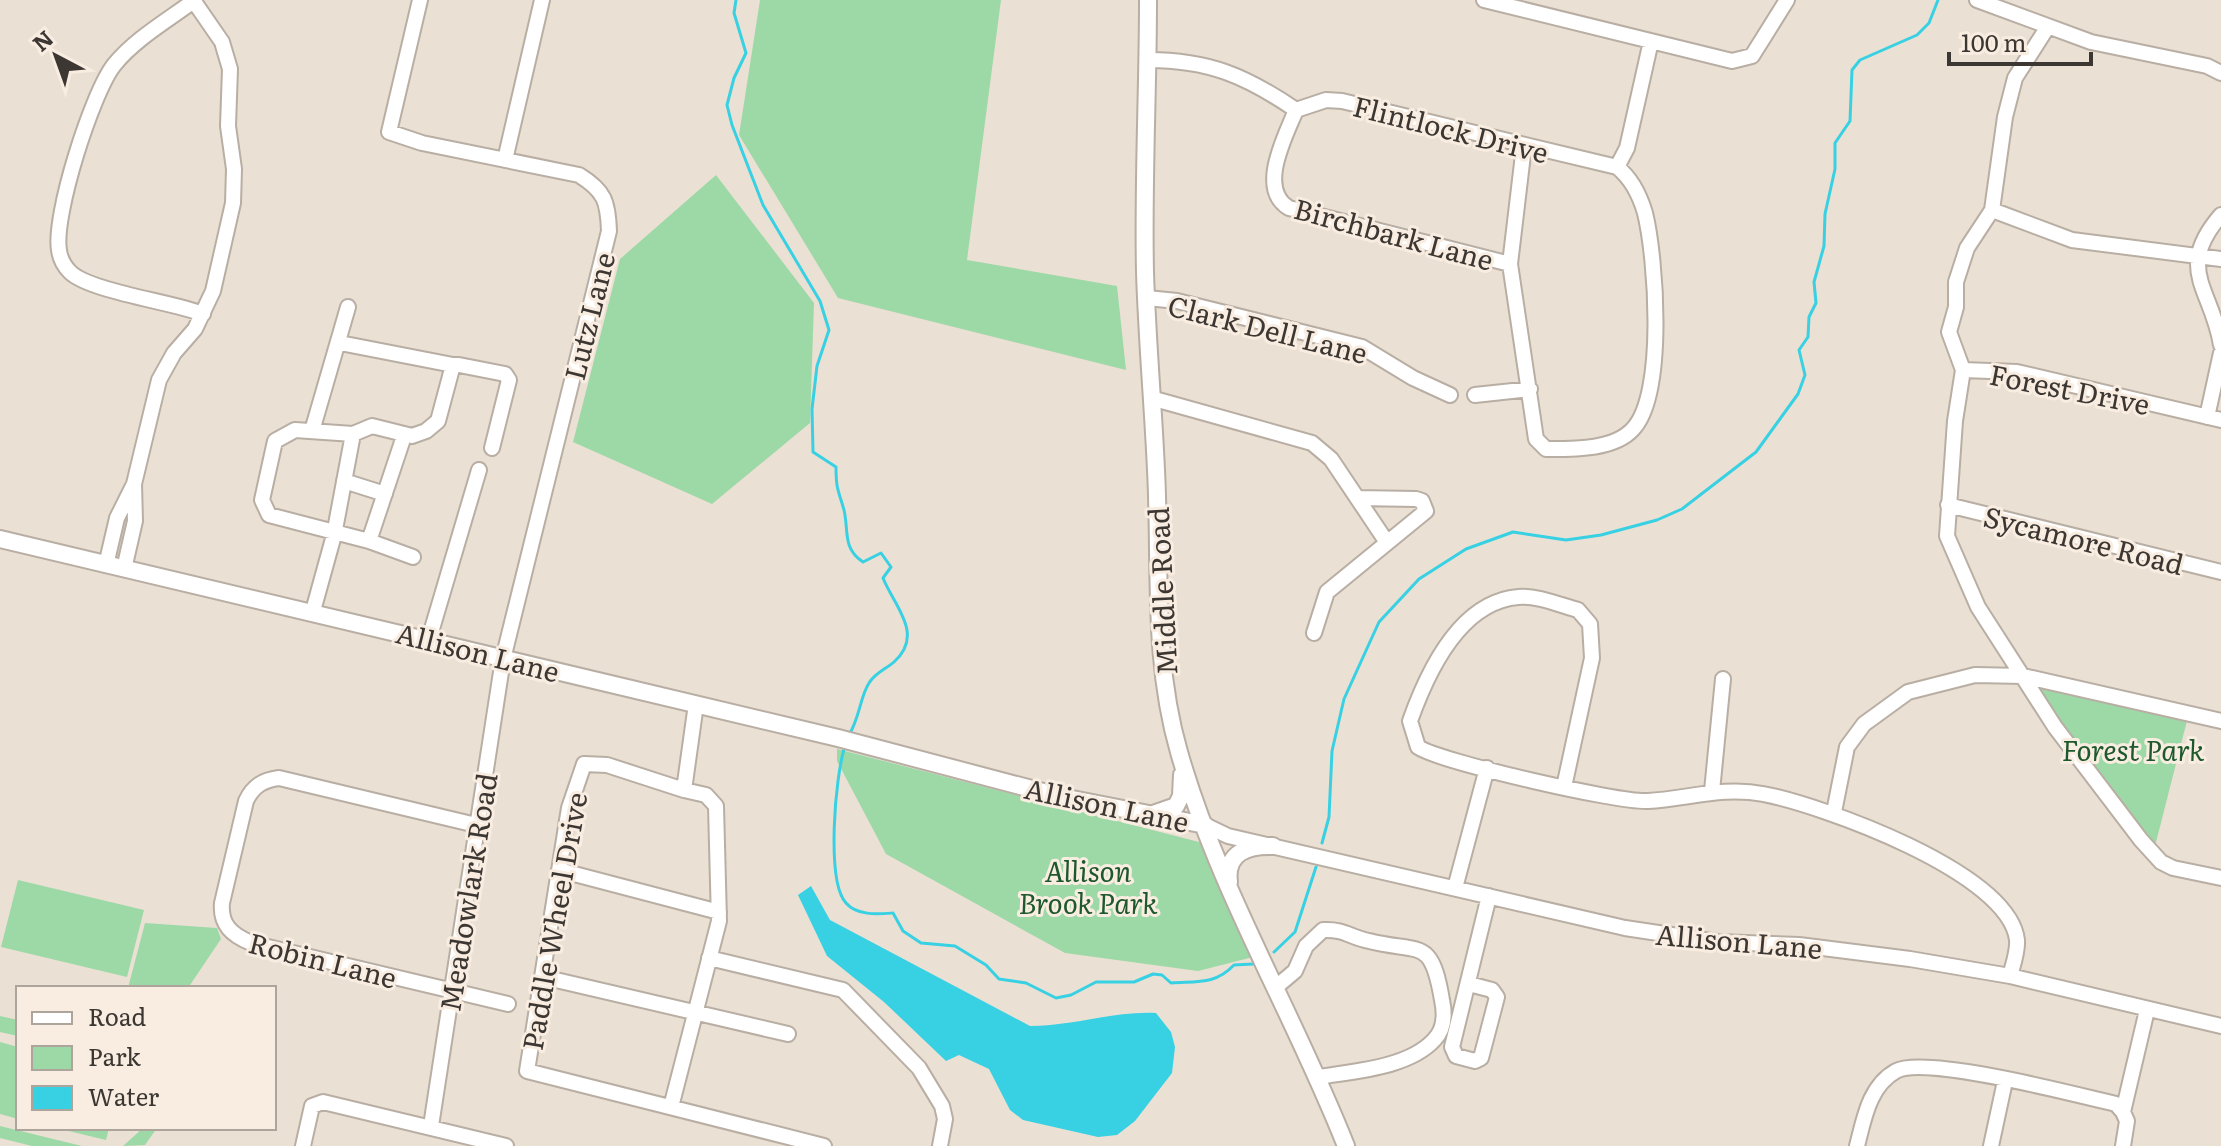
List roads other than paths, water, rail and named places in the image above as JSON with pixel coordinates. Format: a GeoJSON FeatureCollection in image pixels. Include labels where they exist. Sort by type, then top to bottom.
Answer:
{"type":"FeatureCollection","features":[{"type":"Feature","properties":{"kind":"main road","name":"Middle Road"},"geometry":{"type":"LineString","coordinates":[[1148,0],[1145,113],[1147,298],[1161,662],[1182,762],[1205,825],[1230,887],[1319,1077],[1346,1146]]}},
{"type":"Feature","properties":{"kind":"main road","name":"Allison Lane"},"geometry":{"type":"LineString","coordinates":[[0,539],[846,740],[1072,800],[1205,825]]}},
{"type":"Feature","properties":{"kind":"main road"},"geometry":{"type":"LineString","coordinates":[[1150,814],[1176,806],[1183,784],[1182,762]]}},
{"type":"Feature","properties":{"kind":"main road"},"geometry":{"type":"LineString","coordinates":[[1230,887],[1228,875],[1233,859],[1243,849],[1273,846]]}},
{"type":"Feature","properties":{"kind":"street"},"geometry":{"type":"LineString","coordinates":[[106,565],[117,518],[134,484],[159,380],[203,314],[213,291],[235,186],[228,136],[231,84],[227,55],[194,0],[131,48],[102,82],[84,132],[58,240],[63,263],[78,278],[203,314]]}},
{"type":"Feature","properties":{"kind":"street","name":"Lutz Lane"},"geometry":{"type":"LineString","coordinates":[[420,0],[389,132],[422,143],[579,175],[596,185],[608,199],[609,231],[503,659]]}},
{"type":"Feature","properties":{"kind":"street"},"geometry":{"type":"LineString","coordinates":[[505,160],[542,0]]}},
{"type":"Feature","properties":{"kind":"street"},"geometry":{"type":"LineString","coordinates":[[1484,0],[1524,5],[1732,61],[1747,59],[1787,0]]}},
{"type":"Feature","properties":{"kind":"street"},"geometry":{"type":"LineString","coordinates":[[1977,0],[2091,42],[2207,66],[2221,73]]}},
{"type":"Feature","properties":{"kind":"street"},"geometry":{"type":"LineString","coordinates":[[1963,370],[1949,332],[1956,307],[1956,282],[1967,248],[1992,210],[2005,117],[2015,78],[2047,28]]}},
{"type":"Feature","properties":{"kind":"street"},"geometry":{"type":"LineString","coordinates":[[1524,146],[1510,264],[1536,439],[1546,449],[1615,443],[1636,427],[1646,404],[1656,351],[1654,283],[1645,213],[1635,189],[1617,167],[1627,148],[1651,41]]}},
{"type":"Feature","properties":{"kind":"street"},"geometry":{"type":"LineString","coordinates":[[1148,60],[1183,60],[1218,68],[1261,86],[1296,110]]}},
{"type":"Feature","properties":{"kind":"street","name":"Flintlock Drive"},"geometry":{"type":"LineString","coordinates":[[1296,110],[1326,100],[1342,101],[1617,167]]}},
{"type":"Feature","properties":{"kind":"street","name":"Birchbark Lane"},"geometry":{"type":"LineString","coordinates":[[1296,110],[1279,152],[1275,195],[1278,202],[1289,208],[1510,264]]}},
{"type":"Feature","properties":{"kind":"street"},"geometry":{"type":"LineString","coordinates":[[1992,210],[2072,240],[2221,259]]}},
{"type":"Feature","properties":{"kind":"street"},"geometry":{"type":"LineString","coordinates":[[2221,215],[2208,230],[2198,256],[2196,273],[2221,345]]}},
{"type":"Feature","properties":{"kind":"street","name":"Clark Dell Lane"},"geometry":{"type":"LineString","coordinates":[[1147,298],[1177,301],[1362,347],[1450,395]]}},
{"type":"Feature","properties":{"kind":"street"},"geometry":{"type":"LineString","coordinates":[[312,431],[348,307]]}},
{"type":"Feature","properties":{"kind":"street"},"geometry":{"type":"LineString","coordinates":[[340,343],[505,374],[509,380],[492,448]]}},
{"type":"Feature","properties":{"kind":"street"},"geometry":{"type":"LineString","coordinates":[[2214,418],[2221,353]]}},
{"type":"Feature","properties":{"kind":"street"},"geometry":{"type":"LineString","coordinates":[[413,557],[369,541],[334,535],[269,515],[263,509],[262,500],[275,441],[295,430],[353,434],[372,426],[404,436],[426,431],[438,421],[453,365]]}},
{"type":"Feature","properties":{"kind":"street","name":"Forest Drive"},"geometry":{"type":"LineString","coordinates":[[2214,418],[2017,372],[1963,370],[1947,536],[1978,607],[2055,727],[2153,854],[2173,868],[2221,878]]}},
{"type":"Feature","properties":{"kind":"street"},"geometry":{"type":"LineString","coordinates":[[1475,395],[1530,389]]}},
{"type":"Feature","properties":{"kind":"street"},"geometry":{"type":"LineString","coordinates":[[1151,398],[1312,443],[1331,459],[1386,541]]}},
{"type":"Feature","properties":{"kind":"street"},"geometry":{"type":"LineString","coordinates":[[313,611],[334,535],[353,434]]}},
{"type":"Feature","properties":{"kind":"street"},"geometry":{"type":"LineString","coordinates":[[369,541],[404,436]]}},
{"type":"Feature","properties":{"kind":"street"},"geometry":{"type":"LineString","coordinates":[[429,639],[479,470]]}},
{"type":"Feature","properties":{"kind":"street"},"geometry":{"type":"LineString","coordinates":[[344,481],[385,494]]}},
{"type":"Feature","properties":{"kind":"street"},"geometry":{"type":"LineString","coordinates":[[124,569],[135,521],[134,484]]}},
{"type":"Feature","properties":{"kind":"street"},"geometry":{"type":"LineString","coordinates":[[1314,633],[1327,592],[1386,541],[1425,514],[1422,501],[1357,498]]}},
{"type":"Feature","properties":{"kind":"street","name":"Sycamore Road"},"geometry":{"type":"LineString","coordinates":[[1948,505],[2221,572]]}},
{"type":"Feature","properties":{"kind":"street"},"geometry":{"type":"LineString","coordinates":[[1564,787],[1592,658],[1590,624],[1578,610],[1518,597],[1478,611],[1465,620],[1410,721],[1414,743],[1424,751],[1564,787],[1647,802],[1712,791],[1763,794],[1834,812],[1916,848],[1992,900],[2012,926],[2017,941],[2010,976]]}},
{"type":"Feature","properties":{"kind":"street","name":"Meadowlark Road"},"geometry":{"type":"LineString","coordinates":[[431,1126],[503,659]]}},
{"type":"Feature","properties":{"kind":"street"},"geometry":{"type":"LineString","coordinates":[[1834,812],[1847,747],[1864,724],[1908,692],[1975,675],[2023,676],[2221,721]]}},
{"type":"Feature","properties":{"kind":"street"},"geometry":{"type":"LineString","coordinates":[[1712,791],[1723,679]]}},
{"type":"Feature","properties":{"kind":"street"},"geometry":{"type":"LineString","coordinates":[[671,1107],[719,912],[716,806],[706,795],[684,790],[696,704]]}},
{"type":"Feature","properties":{"kind":"street","name":"Paddle Wheel Drive"},"geometry":{"type":"LineString","coordinates":[[684,790],[607,765],[584,764],[569,808],[527,1071],[823,1146]]}},
{"type":"Feature","properties":{"kind":"street"},"geometry":{"type":"LineString","coordinates":[[1455,888],[1487,768]]}},
{"type":"Feature","properties":{"kind":"street","name":"Robin Lane"},"geometry":{"type":"LineString","coordinates":[[476,825],[279,778],[268,779],[254,788],[246,801],[222,903],[222,918],[231,933],[251,943],[508,1004]]}},
{"type":"Feature","properties":{"kind":"street","name":"Allison Lane"},"geometry":{"type":"LineString","coordinates":[[1205,825],[1228,836],[1625,928],[1686,938],[1799,945],[2010,976],[2221,1026]]}},
{"type":"Feature","properties":{"kind":"street"},"geometry":{"type":"LineString","coordinates":[[559,870],[719,912]]}},
{"type":"Feature","properties":{"kind":"street"},"geometry":{"type":"LineString","coordinates":[[1469,984],[1492,990],[1497,997],[1481,1058],[1475,1061],[1456,1056],[1452,1050],[1489,896]]}},
{"type":"Feature","properties":{"kind":"street"},"geometry":{"type":"LineString","coordinates":[[1276,987],[1295,971],[1306,946],[1323,930],[1343,929],[1365,941],[1415,947],[1433,962],[1444,1013],[1441,1031],[1433,1042],[1386,1064],[1319,1077]]}},
{"type":"Feature","properties":{"kind":"street"},"geometry":{"type":"LineString","coordinates":[[709,958],[843,990],[919,1068],[942,1106],[945,1119],[940,1146]]}},
{"type":"Feature","properties":{"kind":"street"},"geometry":{"type":"LineString","coordinates":[[543,977],[788,1034]]}},
{"type":"Feature","properties":{"kind":"street"},"geometry":{"type":"LineString","coordinates":[[2123,1112],[2147,1010]]}},
{"type":"Feature","properties":{"kind":"street"},"geometry":{"type":"LineString","coordinates":[[1857,1146],[1869,1101],[1892,1073],[1919,1066],[2116,1104],[2127,1121],[2123,1146]]}},
{"type":"Feature","properties":{"kind":"street"},"geometry":{"type":"LineString","coordinates":[[1991,1146],[2005,1081]]}},
{"type":"Feature","properties":{"kind":"street"},"geometry":{"type":"LineString","coordinates":[[303,1146],[312,1106],[318,1102],[506,1146]]}},
{"type":"Feature","properties":{"kind":"water"},"geometry":{"type":"Polygon","coordinates":[[[811,886],[830,920],[1030,1026],[1156,1013],[1171,1032],[1175,1047],[1172,1073],[1135,1121],[1117,1135],[1098,1137],[1023,1120],[1010,1110],[989,1069],[959,1055],[946,1061],[884,1002],[827,956],[798,895],[811,886]]]}},
{"type":"Feature","properties":{"kind":"waterway"},"geometry":{"type":"LineString","coordinates":[[736,0],[734,13],[746,53],[734,78],[727,105],[732,125],[763,205],[820,301],[829,330],[817,366],[812,409],[813,452],[836,467],[849,545],[856,557],[863,562],[881,553],[891,567],[883,578],[907,630],[903,652],[869,683],[849,735]]}},
{"type":"Feature","properties":{"kind":"waterway"},"geometry":{"type":"LineString","coordinates":[[1322,843],[1329,817],[1332,751],[1344,699],[1379,622],[1419,579],[1466,549],[1513,532],[1566,540],[1601,535],[1657,520],[1682,509],[1756,452],[1798,394],[1805,375],[1799,350],[1808,337],[1809,317],[1816,303],[1814,282],[1824,246],[1825,214],[1835,169],[1835,143],[1850,121],[1852,70],[1860,60],[1917,35],[1929,23],[1938,0]]}},
{"type":"Feature","properties":{"kind":"waterway"},"geometry":{"type":"LineString","coordinates":[[845,746],[838,780],[834,852],[840,891],[846,903],[856,910],[893,913],[903,931],[921,943],[955,946],[986,965],[999,979],[1026,983],[1056,998],[1071,995],[1096,982],[1134,982],[1153,974],[1162,975],[1171,983],[1197,982],[1220,976],[1234,965],[1253,964]]}},
{"type":"Feature","properties":{"kind":"waterway"},"geometry":{"type":"LineString","coordinates":[[1274,952],[1295,932],[1316,867]]}},
{"type":"Feature","properties":{"kind":"park label","name":"Forest Park"},"geometry":{"type":"Point","coordinates":[2133,749]}},
{"type":"Feature","properties":{"kind":"park label","name":"Allison Brook Park"},"geometry":{"type":"Point","coordinates":[1088,886]}}]}
